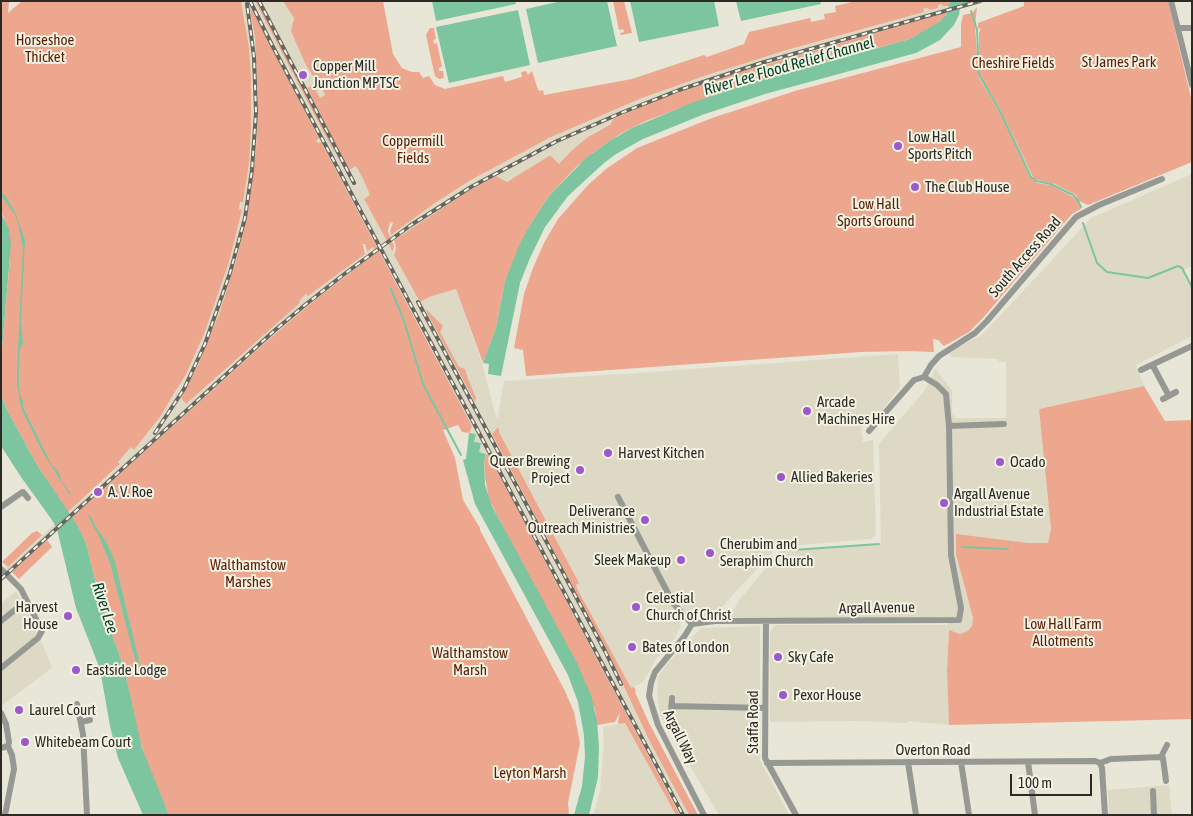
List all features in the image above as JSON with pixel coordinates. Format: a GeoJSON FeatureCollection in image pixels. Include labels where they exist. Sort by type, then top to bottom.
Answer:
{"type":"FeatureCollection","features":[{"type":"Feature","properties":{"kind":"street"},"geometry":{"type":"LineString","coordinates":[[1171,1],[1192,85]]}},
{"type":"Feature","properties":{"kind":"street"},"geometry":{"type":"LineString","coordinates":[[1178,28],[1192,28]]}},
{"type":"Feature","properties":{"kind":"street","name":"South Access Road"},"geometry":{"type":"LineString","coordinates":[[869,431],[911,382],[917,378],[924,377],[931,365],[944,352],[975,333],[1076,217],[1099,204],[1162,179]]}},
{"type":"Feature","properties":{"kind":"street"},"geometry":{"type":"LineString","coordinates":[[1141,370],[1191,348]]}},
{"type":"Feature","properties":{"kind":"street"},"geometry":{"type":"LineString","coordinates":[[1153,366],[1166,397],[1176,392]]}},
{"type":"Feature","properties":{"kind":"street"},"geometry":{"type":"LineString","coordinates":[[924,377],[937,385],[946,394],[949,426],[1004,424]]}},
{"type":"Feature","properties":{"kind":"street","name":"Argall Avenue"},"geometry":{"type":"LineString","coordinates":[[692,624],[715,621],[959,620],[961,608],[951,555],[949,426]]}},
{"type":"Feature","properties":{"kind":"street"},"geometry":{"type":"LineString","coordinates":[[1,507],[23,492],[28,498]]}},
{"type":"Feature","properties":{"kind":"street"},"geometry":{"type":"LineString","coordinates":[[618,497],[673,603],[692,624]]}},
{"type":"Feature","properties":{"kind":"street"},"geometry":{"type":"LineString","coordinates":[[1,569],[20,589],[42,631],[38,638],[1,668]]}},
{"type":"Feature","properties":{"kind":"street"},"geometry":{"type":"LineString","coordinates":[[1,621],[16,610]]}},
{"type":"Feature","properties":{"kind":"street","name":"Staffa Road"},"geometry":{"type":"LineString","coordinates":[[766,621],[765,758],[796,815]]}},
{"type":"Feature","properties":{"kind":"street","name":"Argall Way"},"geometry":{"type":"LineString","coordinates":[[692,624],[684,637],[655,672],[649,696],[658,725],[705,813]]}},
{"type":"Feature","properties":{"kind":"street"},"geometry":{"type":"LineString","coordinates":[[671,717],[672,698]]}},
{"type":"Feature","properties":{"kind":"street"},"geometry":{"type":"LineString","coordinates":[[77,704],[85,753],[87,815]]}},
{"type":"Feature","properties":{"kind":"street"},"geometry":{"type":"LineString","coordinates":[[671,706],[766,708]]}},
{"type":"Feature","properties":{"kind":"street"},"geometry":{"type":"LineString","coordinates":[[1,712],[6,724],[9,742],[5,747],[12,754],[14,769],[5,815]]}},
{"type":"Feature","properties":{"kind":"street"},"geometry":{"type":"LineString","coordinates":[[81,722],[90,720]]}},
{"type":"Feature","properties":{"kind":"street"},"geometry":{"type":"LineString","coordinates":[[1166,781],[1164,758],[1161,756],[1167,746]]}},
{"type":"Feature","properties":{"kind":"street","name":"Overton Road"},"geometry":{"type":"LineString","coordinates":[[767,763],[1100,762],[1111,759],[1161,756]]}},
{"type":"Feature","properties":{"kind":"street"},"geometry":{"type":"LineString","coordinates":[[908,762],[916,815]]}},
{"type":"Feature","properties":{"kind":"street"},"geometry":{"type":"LineString","coordinates":[[961,762],[969,815]]}},
{"type":"Feature","properties":{"kind":"street"},"geometry":{"type":"LineString","coordinates":[[1028,762],[1035,815]]}},
{"type":"Feature","properties":{"kind":"street"},"geometry":{"type":"LineString","coordinates":[[1100,762],[1105,815]]}},
{"type":"Feature","properties":{"kind":"street"},"geometry":{"type":"LineString","coordinates":[[1153,791],[1154,815]]}},
{"type":"Feature","properties":{"kind":"shaded area"},"geometry":{"type":"Polygon","coordinates":[[[241,1],[283,1],[294,18],[291,31],[325,95],[320,98],[350,169],[356,166],[364,181],[370,195],[364,199],[386,238],[435,203],[493,168],[549,138],[642,98],[736,65],[923,12],[923,9],[928,8],[929,10],[938,8],[938,5],[943,4],[944,6],[962,1],[990,1],[865,35],[706,83],[611,123],[588,137],[571,151],[559,165],[549,156],[507,182],[407,231],[389,244],[420,302],[429,297],[456,289],[482,363],[496,417],[498,417],[504,381],[898,354],[900,387],[874,421],[864,421],[861,428],[863,442],[873,440],[876,534],[871,539],[777,547],[712,618],[691,612],[680,620],[681,626],[675,638],[656,659],[644,681],[631,689],[576,585],[579,583],[498,427],[492,434],[610,657],[640,722],[689,815],[680,815],[487,453],[479,452],[474,442],[476,434],[469,433],[472,425],[380,251],[315,300],[268,340],[1,581],[1,572],[112,473],[120,464],[118,462],[131,447],[140,443],[176,392],[218,294],[242,210],[239,209],[240,201],[243,202],[250,147],[251,77],[249,47],[241,1]],[[252,10],[250,11],[256,55],[258,103],[251,196],[241,243],[219,314],[199,363],[181,398],[186,404],[300,303],[298,301],[307,294],[308,296],[376,245],[321,142],[318,143],[316,139],[318,137],[252,10]]]}},
{"type":"Feature","properties":{"kind":"shaded area"},"geometry":{"type":"Polygon","coordinates":[[[432,1],[515,1],[516,4],[436,21],[432,1]]]}},
{"type":"Feature","properties":{"kind":"shaded area"},"geometry":{"type":"Polygon","coordinates":[[[562,1],[607,1],[617,46],[538,63],[526,9],[562,1]]]}},
{"type":"Feature","properties":{"kind":"shaded area"},"geometry":{"type":"Polygon","coordinates":[[[630,1],[714,1],[719,26],[639,42],[630,1]]]}},
{"type":"Feature","properties":{"kind":"shaded area"},"geometry":{"type":"Polygon","coordinates":[[[736,1],[820,1],[821,4],[741,21],[736,1]]]}},
{"type":"Feature","properties":{"kind":"shaded area"},"geometry":{"type":"Polygon","coordinates":[[[950,1],[961,1],[959,15],[954,25],[940,40],[916,53],[765,94],[702,115],[643,139],[604,163],[568,196],[545,227],[520,283],[501,376],[488,374],[489,364],[483,363],[496,328],[505,281],[518,248],[549,196],[586,158],[632,128],[694,102],[751,83],[910,39],[939,22],[946,15],[950,1]]]}},
{"type":"Feature","properties":{"kind":"shaded area"},"geometry":{"type":"Polygon","coordinates":[[[518,10],[530,65],[449,83],[436,27],[518,10]]]}},
{"type":"Feature","properties":{"kind":"shaded area"},"geometry":{"type":"Polygon","coordinates":[[[1192,174],[1192,266],[1183,271],[1192,288],[1192,336],[1136,365],[1144,386],[1039,409],[1051,529],[1048,544],[1028,543],[956,554],[973,617],[972,626],[968,631],[960,634],[949,630],[947,671],[949,725],[908,721],[907,723],[856,721],[770,722],[770,633],[776,625],[948,625],[948,620],[729,617],[740,599],[780,551],[881,543],[879,444],[925,390],[935,369],[952,390],[952,414],[956,418],[1006,418],[1006,362],[998,361],[998,359],[952,357],[947,353],[982,335],[1091,218],[1192,174]]]}},
{"type":"Feature","properties":{"kind":"shaded area"},"geometry":{"type":"Polygon","coordinates":[[[1,193],[5,195],[15,212],[25,240],[21,322],[23,343],[20,349],[19,369],[20,395],[23,407],[51,464],[60,474],[61,480],[70,495],[43,453],[21,408],[17,369],[23,248],[14,213],[1,196],[1,193]]]}},
{"type":"Feature","properties":{"kind":"shaded area"},"geometry":{"type":"Polygon","coordinates":[[[1,213],[9,229],[11,244],[1,360],[1,213]]]}},
{"type":"Feature","properties":{"kind":"shaded area"},"geometry":{"type":"Polygon","coordinates":[[[1,395],[7,410],[37,465],[76,523],[86,543],[101,604],[124,668],[142,748],[169,815],[143,815],[118,758],[100,669],[76,608],[57,529],[1,446],[1,395]]]}},
{"type":"Feature","properties":{"kind":"shaded area"},"geometry":{"type":"Polygon","coordinates":[[[469,433],[476,434],[474,442],[481,443],[479,452],[486,454],[484,462],[485,485],[492,506],[577,663],[591,695],[597,721],[599,747],[598,777],[589,815],[574,815],[582,786],[585,757],[584,735],[578,702],[568,675],[475,504],[463,460],[466,459],[469,433]]]}},
{"type":"Feature","properties":{"kind":"shaded area"},"geometry":{"type":"Polygon","coordinates":[[[100,533],[107,543],[115,562],[140,665],[138,666],[110,563],[98,534],[100,533]]]}},
{"type":"Feature","properties":{"kind":"shaded area"},"geometry":{"type":"Polygon","coordinates":[[[16,591],[31,616],[52,668],[1,706],[1,603],[16,591]]]}},
{"type":"Feature","properties":{"kind":"shaded area"},"geometry":{"type":"Polygon","coordinates":[[[760,626],[760,760],[789,815],[719,815],[660,715],[657,691],[658,677],[667,664],[701,628],[760,626]]]}},
{"type":"Feature","properties":{"kind":"shaded area"},"geometry":{"type":"Polygon","coordinates":[[[625,723],[676,815],[593,815],[600,791],[604,744],[603,727],[625,723]]]}},
{"type":"Feature","properties":{"kind":"shaded area"},"geometry":{"type":"Polygon","coordinates":[[[1169,785],[1172,815],[1109,815],[1108,790],[1169,785]]]}},
{"type":"Feature","properties":{"kind":"green space","name":"Horseshoe Thicket"},"geometry":{"type":"Polygon","coordinates":[[[1,1],[9,2],[8,13],[22,1],[241,1],[249,47],[251,130],[249,164],[243,202],[240,202],[239,209],[242,210],[229,262],[204,334],[186,374],[160,417],[134,450],[131,447],[118,462],[120,464],[68,512],[37,465],[7,410],[1,395],[1,360],[10,258],[4,217],[1,213],[1,1]]]}},
{"type":"Feature","properties":{"kind":"green space"},"geometry":{"type":"Polygon","coordinates":[[[255,1],[257,1],[324,129],[336,156],[255,1]]]}},
{"type":"Feature","properties":{"kind":"green space","name":"Coppermill Fields"},"geometry":{"type":"Polygon","coordinates":[[[283,1],[383,1],[393,54],[402,68],[412,72],[419,72],[423,78],[429,76],[435,85],[445,89],[503,76],[505,82],[522,77],[521,72],[526,71],[528,75],[532,71],[539,91],[543,90],[544,95],[632,79],[704,55],[707,57],[744,44],[749,32],[810,18],[811,22],[825,19],[824,14],[836,12],[835,6],[856,1],[950,1],[949,6],[943,6],[942,4],[938,5],[938,8],[923,9],[924,12],[787,50],[707,75],[642,98],[549,138],[473,179],[435,203],[391,235],[390,231],[393,223],[390,222],[388,231],[394,246],[393,252],[364,199],[370,195],[364,181],[356,166],[349,170],[307,88],[313,85],[320,98],[325,95],[321,85],[316,81],[305,63],[291,31],[294,18],[283,1]]]}},
{"type":"Feature","properties":{"kind":"green space"},"geometry":{"type":"Polygon","coordinates":[[[613,1],[624,1],[632,33],[621,35],[620,33],[624,32],[623,29],[619,30],[613,1]]]}},
{"type":"Feature","properties":{"kind":"green space","name":"St James Park"},"geometry":{"type":"Polygon","coordinates":[[[1024,1],[1168,1],[1192,102],[1192,162],[1088,205],[1079,201],[1076,195],[1055,184],[1034,179],[979,71],[979,33],[981,28],[978,29],[978,23],[1024,6],[1024,1]]]}},
{"type":"Feature","properties":{"kind":"green space","name":"Low Hall Sports Ground"},"geometry":{"type":"Polygon","coordinates":[[[977,7],[975,27],[979,78],[1003,118],[1030,177],[1037,183],[1051,185],[1076,199],[1081,209],[1072,214],[969,332],[944,346],[938,340],[933,339],[934,352],[861,352],[526,376],[523,350],[514,348],[524,294],[533,268],[544,243],[558,219],[588,185],[606,169],[637,148],[712,118],[795,91],[961,47],[963,15],[972,13],[977,7]]]}},
{"type":"Feature","properties":{"kind":"green space"},"geometry":{"type":"Polygon","coordinates":[[[250,10],[252,10],[319,138],[316,140],[318,143],[321,142],[472,426],[469,433],[462,432],[458,425],[443,430],[455,458],[463,500],[480,528],[565,691],[574,712],[580,743],[568,803],[569,815],[169,815],[148,766],[137,731],[124,668],[101,604],[86,543],[72,517],[268,340],[315,300],[377,252],[373,247],[367,252],[365,244],[363,244],[365,254],[308,296],[306,294],[299,301],[300,303],[186,404],[181,398],[199,363],[219,314],[236,261],[248,212],[256,149],[258,103],[255,39],[250,10]]]}},
{"type":"Feature","properties":{"kind":"green space"},"geometry":{"type":"Polygon","coordinates":[[[947,12],[944,18],[933,27],[910,39],[794,70],[720,93],[646,121],[620,134],[594,152],[576,167],[549,196],[527,230],[505,281],[496,328],[483,363],[456,289],[429,297],[420,302],[394,255],[396,248],[394,240],[467,192],[496,176],[507,182],[549,156],[559,164],[588,137],[611,124],[613,119],[665,97],[734,74],[947,12]]]}},
{"type":"Feature","properties":{"kind":"green space"},"geometry":{"type":"Polygon","coordinates":[[[430,28],[434,28],[436,39],[433,40],[434,44],[437,43],[442,67],[439,68],[439,71],[443,71],[444,78],[439,79],[435,76],[426,35],[430,28]]]}},
{"type":"Feature","properties":{"kind":"green space"},"geometry":{"type":"Polygon","coordinates":[[[426,311],[443,326],[440,332],[459,367],[465,369],[476,398],[475,402],[426,311]]]}},
{"type":"Feature","properties":{"kind":"green space","name":"Low Hall Farm Allotments"},"geometry":{"type":"Polygon","coordinates":[[[1144,386],[1165,421],[1192,420],[1192,719],[949,725],[947,671],[949,630],[960,634],[968,631],[972,626],[973,618],[956,554],[956,534],[1028,543],[1048,543],[1051,529],[1039,409],[1144,386]]]}},
{"type":"Feature","properties":{"kind":"green space"},"geometry":{"type":"Polygon","coordinates":[[[498,427],[579,583],[576,585],[578,590],[631,688],[634,687],[649,723],[698,815],[689,815],[649,740],[610,657],[492,434],[498,427]]]}},
{"type":"Feature","properties":{"kind":"green space"},"geometry":{"type":"Polygon","coordinates":[[[487,453],[680,815],[676,815],[625,723],[619,724],[620,712],[615,722],[597,725],[595,709],[489,499],[484,462],[487,453]]]}},
{"type":"Feature","properties":{"kind":"green space"},"geometry":{"type":"Polygon","coordinates":[[[37,531],[42,535],[8,567],[2,562],[32,533],[37,531]]]}},
{"type":"Feature","properties":{"kind":"green space"},"geometry":{"type":"Polygon","coordinates":[[[47,540],[52,547],[19,579],[12,572],[47,540]]]}},
{"type":"Feature","properties":{"kind":"waterway"},"geometry":{"type":"LineString","coordinates":[[959,4],[969,1]]}},
{"type":"Feature","properties":{"kind":"waterway"},"geometry":{"type":"LineString","coordinates":[[971,11],[977,30],[979,75],[1001,113],[1031,177],[1036,181],[1051,184],[1073,195],[1081,207]]}},
{"type":"Feature","properties":{"kind":"waterway"},"geometry":{"type":"LineString","coordinates":[[1083,223],[1097,263],[1107,272],[1148,278],[1178,266],[1182,268],[1192,287]]}},
{"type":"Feature","properties":{"kind":"waterway"},"geometry":{"type":"LineString","coordinates":[[391,289],[404,321],[423,384],[461,455]]}},
{"type":"Feature","properties":{"kind":"waterway"},"geometry":{"type":"LineString","coordinates":[[89,516],[100,536]]}},
{"type":"Feature","properties":{"kind":"waterway"},"geometry":{"type":"LineString","coordinates":[[793,550],[879,544]]}},
{"type":"Feature","properties":{"kind":"waterway"},"geometry":{"type":"LineString","coordinates":[[962,547],[1008,549]]}},
{"type":"Feature","properties":{"kind":"railway"},"geometry":{"type":"LineString","coordinates":[[250,1],[683,815]]}},
{"type":"Feature","properties":{"kind":"railway"},"geometry":{"type":"LineString","coordinates":[[259,1],[354,183]]}},
{"type":"Feature","properties":{"kind":"railway"},"geometry":{"type":"LineString","coordinates":[[1,579],[305,305],[411,225],[471,187],[557,141],[679,90],[761,63],[980,1]]}},
{"type":"Feature","properties":{"kind":"railway"},"geometry":{"type":"LineString","coordinates":[[155,433],[184,389],[205,344],[230,273],[245,218],[252,170],[256,112],[254,57],[247,4]]}},
{"type":"Feature","properties":{"kind":"railway"},"geometry":{"type":"LineString","coordinates":[[418,302],[621,684]]}},
{"type":"Feature","properties":{"kind":"place","name":"Copper Mill Junction MPTSC"},"geometry":{"type":"Point","coordinates":[303,75]}},
{"type":"Feature","properties":{"kind":"place","name":"Low Hall Sports Pitch"},"geometry":{"type":"Point","coordinates":[898,146]}},
{"type":"Feature","properties":{"kind":"place","name":"The Club House"},"geometry":{"type":"Point","coordinates":[915,187]}},
{"type":"Feature","properties":{"kind":"place","name":"Arcade Machines Hire"},"geometry":{"type":"Point","coordinates":[807,411]}},
{"type":"Feature","properties":{"kind":"place","name":"Harvest Kitchen"},"geometry":{"type":"Point","coordinates":[608,453]}},
{"type":"Feature","properties":{"kind":"place","name":"Ocado"},"geometry":{"type":"Point","coordinates":[1000,462]}},
{"type":"Feature","properties":{"kind":"place","name":"Queer Brewing Project"},"geometry":{"type":"Point","coordinates":[580,470]}},
{"type":"Feature","properties":{"kind":"place","name":"Allied Bakeries"},"geometry":{"type":"Point","coordinates":[781,477]}},
{"type":"Feature","properties":{"kind":"place","name":"A. V. Roe"},"geometry":{"type":"Point","coordinates":[98,492]}},
{"type":"Feature","properties":{"kind":"place","name":"Argall Avenue Industrial Estate"},"geometry":{"type":"Point","coordinates":[944,503]}},
{"type":"Feature","properties":{"kind":"place","name":"Deliverance Outreach Ministries"},"geometry":{"type":"Point","coordinates":[645,520]}},
{"type":"Feature","properties":{"kind":"place","name":"Cherubim and Seraphim Church"},"geometry":{"type":"Point","coordinates":[710,553]}},
{"type":"Feature","properties":{"kind":"place","name":"Sleek Makeup"},"geometry":{"type":"Point","coordinates":[681,560]}},
{"type":"Feature","properties":{"kind":"place","name":"Celestial Church of Christ"},"geometry":{"type":"Point","coordinates":[636,607]}},
{"type":"Feature","properties":{"kind":"place","name":"Harvest House"},"geometry":{"type":"Point","coordinates":[68,616]}},
{"type":"Feature","properties":{"kind":"place","name":"Bates of London"},"geometry":{"type":"Point","coordinates":[632,647]}},
{"type":"Feature","properties":{"kind":"place","name":"Sky Cafe"},"geometry":{"type":"Point","coordinates":[778,657]}},
{"type":"Feature","properties":{"kind":"place","name":"Eastside Lodge"},"geometry":{"type":"Point","coordinates":[76,670]}},
{"type":"Feature","properties":{"kind":"place","name":"Pexor House"},"geometry":{"type":"Point","coordinates":[783,695]}},
{"type":"Feature","properties":{"kind":"place","name":"Laurel Court"},"geometry":{"type":"Point","coordinates":[19,710]}},
{"type":"Feature","properties":{"kind":"place","name":"Whitebeam Court"},"geometry":{"type":"Point","coordinates":[25,742]}},
{"type":"Feature","properties":{"kind":"park label","name":"Cheshire Fields"},"geometry":{"type":"Point","coordinates":[1013,63]}},
{"type":"Feature","properties":{"kind":"park label","name":"Walthamstow Marshes"},"geometry":{"type":"Point","coordinates":[248,574]}},
{"type":"Feature","properties":{"kind":"park label","name":"Walthamstow Marsh"},"geometry":{"type":"Point","coordinates":[470,662]}},
{"type":"Feature","properties":{"kind":"park label","name":"Leyton Marsh"},"geometry":{"type":"Point","coordinates":[530,773]}},
{"type":"Feature","properties":{"kind":"water label","name":"River Lee Flood Relief Channel"},"geometry":{"type":"Point","coordinates":[789,66]}},
{"type":"Feature","properties":{"kind":"water label","name":"River Lee"},"geometry":{"type":"Point","coordinates":[105,608]}}]}
